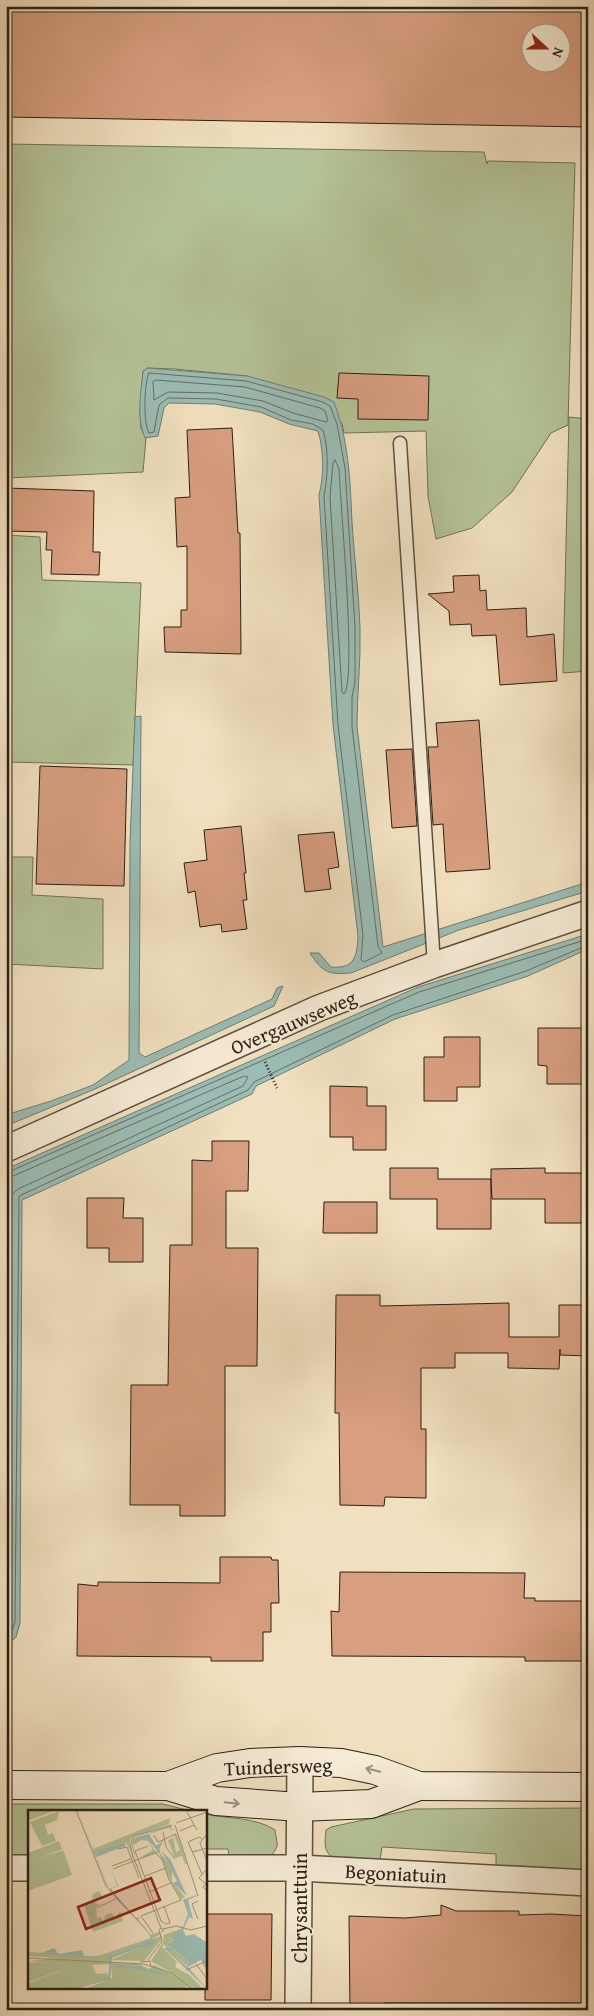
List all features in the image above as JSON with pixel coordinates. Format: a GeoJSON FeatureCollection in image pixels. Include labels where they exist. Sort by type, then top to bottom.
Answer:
{"type":"FeatureCollection","features":[{"type":"Feature","properties":{"kind":"main road","name":"Tuindersweg"},"geometry":{"type":"LineString","coordinates":[[168,1786],[217,1768],[250,1763],[300,1761],[341,1764],[375,1770],[419,1786],[588,1787]]}},
{"type":"Feature","properties":{"kind":"main road","name":"Tuindersweg"},"geometry":{"type":"LineString","coordinates":[[6,1785],[168,1786],[216,1801],[299,1807],[371,1804],[419,1786]]}},
{"type":"Feature","properties":{"kind":"street","name":"Overgauwseweg"},"geometry":{"type":"LineString","coordinates":[[6,1149],[319,1008],[433,953],[588,913]]}},
{"type":"Feature","properties":{"kind":"street","name":"Chrysanttuin"},"geometry":{"type":"LineString","coordinates":[[298,2010],[300,1761]]}},
{"type":"Feature","properties":{"kind":"street"},"geometry":{"type":"LineString","coordinates":[[6,1868],[28,1868]]}},
{"type":"Feature","properties":{"kind":"street","name":"Begoniatuin"},"geometry":{"type":"LineString","coordinates":[[206,1868],[299,1868],[588,1883]]}},
{"type":"Feature","properties":{"kind":"lane"},"geometry":{"type":"LineString","coordinates":[[400,443],[433,953]]}},
{"type":"Feature","properties":{"kind":"path"},"geometry":{"type":"LineString","coordinates":[[263,1058],[277,1088]]}},
{"type":"Feature","properties":{"kind":"green space"},"geometry":{"type":"Polygon","coordinates":[[[6,144],[484,152],[487,164],[488,161],[575,163],[568,425],[551,433],[512,492],[472,528],[436,539],[428,496],[426,431],[344,433],[342,423],[247,376],[175,369],[148,368],[143,371],[140,411],[141,428],[146,438],[143,472],[6,478],[6,144]]]}},
{"type":"Feature","properties":{"kind":"green space"},"geometry":{"type":"Polygon","coordinates":[[[569,417],[588,419],[588,671],[563,673],[569,417]]]}},
{"type":"Feature","properties":{"kind":"green space"},"geometry":{"type":"Polygon","coordinates":[[[6,535],[40,537],[42,580],[141,583],[133,765],[6,762],[6,535]]]}},
{"type":"Feature","properties":{"kind":"green space"},"geometry":{"type":"Polygon","coordinates":[[[6,857],[33,857],[32,895],[103,899],[103,969],[6,964],[6,857]]]}},
{"type":"Feature","properties":{"kind":"green space"},"geometry":{"type":"Polygon","coordinates":[[[6,1804],[163,1804],[187,1810],[28,1810],[28,1860],[6,1859],[6,1804]]]}},
{"type":"Feature","properties":{"kind":"green space"},"geometry":{"type":"Polygon","coordinates":[[[588,1808],[587,1871],[496,1868],[496,1854],[382,1847],[380,1860],[333,1858],[325,1846],[326,1830],[331,1827],[414,1809],[588,1808]]]}},
{"type":"Feature","properties":{"kind":"green space"},"geometry":{"type":"Polygon","coordinates":[[[206,1814],[259,1823],[275,1830],[277,1846],[274,1852],[263,1859],[249,1861],[229,1860],[228,1849],[206,1849],[206,1814]]]}},
{"type":"Feature","properties":{"kind":"water"},"geometry":{"type":"Polygon","coordinates":[[[147,368],[247,376],[324,397],[334,402],[346,446],[349,476],[360,628],[357,726],[383,947],[588,882],[588,891],[459,930],[351,973],[331,973],[318,964],[310,953],[319,953],[331,967],[345,966],[350,963],[357,950],[358,936],[333,725],[319,495],[322,455],[318,431],[289,424],[260,412],[215,404],[169,403],[164,408],[158,436],[145,438],[142,430],[140,405],[143,372],[147,368]]]}},
{"type":"Feature","properties":{"kind":"water"},"geometry":{"type":"Polygon","coordinates":[[[141,716],[139,1053],[145,1057],[272,999],[277,988],[283,986],[274,1006],[95,1089],[6,1126],[6,1115],[93,1085],[129,1060],[130,843],[135,717],[141,716]]]}},
{"type":"Feature","properties":{"kind":"water"},"geometry":{"type":"Polygon","coordinates":[[[588,934],[588,949],[528,976],[395,1019],[256,1086],[252,1094],[22,1200],[20,1623],[16,1637],[6,1647],[6,1169],[418,987],[588,934]]]}},
{"type":"Feature","properties":{"kind":"building"},"geometry":{"type":"Polygon","coordinates":[[[6,6],[588,6],[588,127],[6,117],[6,6]]]}},
{"type":"Feature","properties":{"kind":"building"},"geometry":{"type":"Polygon","coordinates":[[[339,373],[429,376],[428,420],[358,419],[358,399],[337,398],[339,373]]]}},
{"type":"Feature","properties":{"kind":"building"},"geometry":{"type":"Polygon","coordinates":[[[232,428],[238,533],[240,533],[241,654],[165,652],[164,627],[181,627],[181,610],[187,610],[187,546],[177,547],[175,498],[190,497],[187,430],[232,428]]]}},
{"type":"Feature","properties":{"kind":"building"},"geometry":{"type":"Polygon","coordinates":[[[6,488],[94,491],[93,552],[100,552],[99,575],[51,574],[52,550],[46,550],[47,532],[6,531],[6,488]]]}},
{"type":"Feature","properties":{"kind":"building"},"geometry":{"type":"Polygon","coordinates":[[[479,575],[480,591],[486,590],[487,610],[526,608],[527,637],[554,634],[557,681],[500,685],[496,635],[472,636],[471,624],[450,625],[449,611],[428,594],[454,592],[453,576],[479,575]]]}},
{"type":"Feature","properties":{"kind":"building"},"geometry":{"type":"Polygon","coordinates":[[[479,720],[490,869],[446,872],[443,824],[433,825],[428,747],[438,747],[436,723],[479,720]]]}},
{"type":"Feature","properties":{"kind":"building"},"geometry":{"type":"Polygon","coordinates":[[[412,749],[417,826],[392,828],[386,750],[412,749]]]}},
{"type":"Feature","properties":{"kind":"building"},"geometry":{"type":"Polygon","coordinates":[[[40,766],[127,769],[124,886],[36,884],[40,766]]]}},
{"type":"Feature","properties":{"kind":"building"},"geometry":{"type":"Polygon","coordinates":[[[241,826],[247,900],[243,900],[247,929],[222,932],[221,924],[200,927],[195,891],[188,893],[184,863],[207,860],[204,830],[241,826]]]}},
{"type":"Feature","properties":{"kind":"building"},"geometry":{"type":"Polygon","coordinates":[[[334,832],[339,867],[328,869],[331,889],[305,892],[298,835],[334,832]]]}},
{"type":"Feature","properties":{"kind":"building"},"geometry":{"type":"Polygon","coordinates":[[[538,1028],[585,1028],[584,1084],[547,1084],[547,1066],[538,1065],[538,1028]]]}},
{"type":"Feature","properties":{"kind":"building"},"geometry":{"type":"Polygon","coordinates":[[[444,1037],[480,1037],[480,1087],[457,1087],[457,1101],[424,1101],[424,1057],[444,1057],[444,1037]]]}},
{"type":"Feature","properties":{"kind":"building"},"geometry":{"type":"Polygon","coordinates":[[[330,1086],[367,1087],[367,1106],[386,1106],[386,1150],[353,1150],[353,1137],[330,1137],[330,1086]]]}},
{"type":"Feature","properties":{"kind":"building"},"geometry":{"type":"Polygon","coordinates":[[[212,1141],[249,1141],[248,1191],[226,1191],[226,1248],[258,1248],[257,1366],[225,1366],[225,1516],[180,1516],[180,1505],[130,1505],[131,1385],[168,1385],[170,1245],[192,1245],[192,1160],[212,1161],[212,1141]]]}},
{"type":"Feature","properties":{"kind":"building"},"geometry":{"type":"Polygon","coordinates":[[[390,1168],[438,1168],[438,1179],[491,1179],[491,1229],[437,1229],[437,1199],[390,1199],[390,1168]]]}},
{"type":"Feature","properties":{"kind":"building"},"geometry":{"type":"Polygon","coordinates":[[[545,1168],[545,1173],[588,1173],[588,1223],[545,1223],[545,1199],[492,1199],[491,1169],[545,1168]]]}},
{"type":"Feature","properties":{"kind":"building"},"geometry":{"type":"Polygon","coordinates":[[[87,1198],[124,1198],[123,1218],[143,1218],[143,1262],[109,1262],[109,1248],[87,1248],[87,1198]]]}},
{"type":"Feature","properties":{"kind":"building"},"geometry":{"type":"Polygon","coordinates":[[[324,1202],[377,1202],[377,1233],[323,1233],[324,1202]]]}},
{"type":"Feature","properties":{"kind":"building"},"geometry":{"type":"Polygon","coordinates":[[[336,1295],[380,1295],[380,1306],[509,1303],[509,1337],[559,1337],[559,1305],[588,1305],[588,1356],[560,1355],[560,1349],[559,1369],[508,1368],[508,1353],[455,1353],[455,1368],[421,1368],[421,1429],[426,1429],[426,1498],[385,1497],[384,1506],[340,1505],[339,1413],[335,1413],[336,1295]]]}},
{"type":"Feature","properties":{"kind":"building"},"geometry":{"type":"Polygon","coordinates":[[[220,1557],[271,1557],[272,1560],[278,1560],[279,1603],[271,1603],[271,1632],[263,1632],[263,1661],[211,1661],[211,1657],[77,1656],[78,1584],[98,1586],[98,1582],[220,1583],[220,1557]]]}},
{"type":"Feature","properties":{"kind":"building"},"geometry":{"type":"Polygon","coordinates":[[[340,1572],[525,1573],[524,1598],[535,1598],[535,1601],[588,1601],[588,1661],[525,1661],[525,1657],[332,1656],[331,1611],[339,1612],[340,1572]]]}},
{"type":"Feature","properties":{"kind":"building"},"geometry":{"type":"Polygon","coordinates":[[[441,1905],[456,1911],[519,1911],[519,1915],[588,1916],[588,1982],[585,1982],[584,2003],[384,2003],[384,2010],[350,2010],[349,1916],[405,1918],[441,1915],[441,1905]]]}},
{"type":"Feature","properties":{"kind":"building"},"geometry":{"type":"Polygon","coordinates":[[[206,1914],[272,1914],[271,2000],[205,2000],[206,1914]]]}}]}
